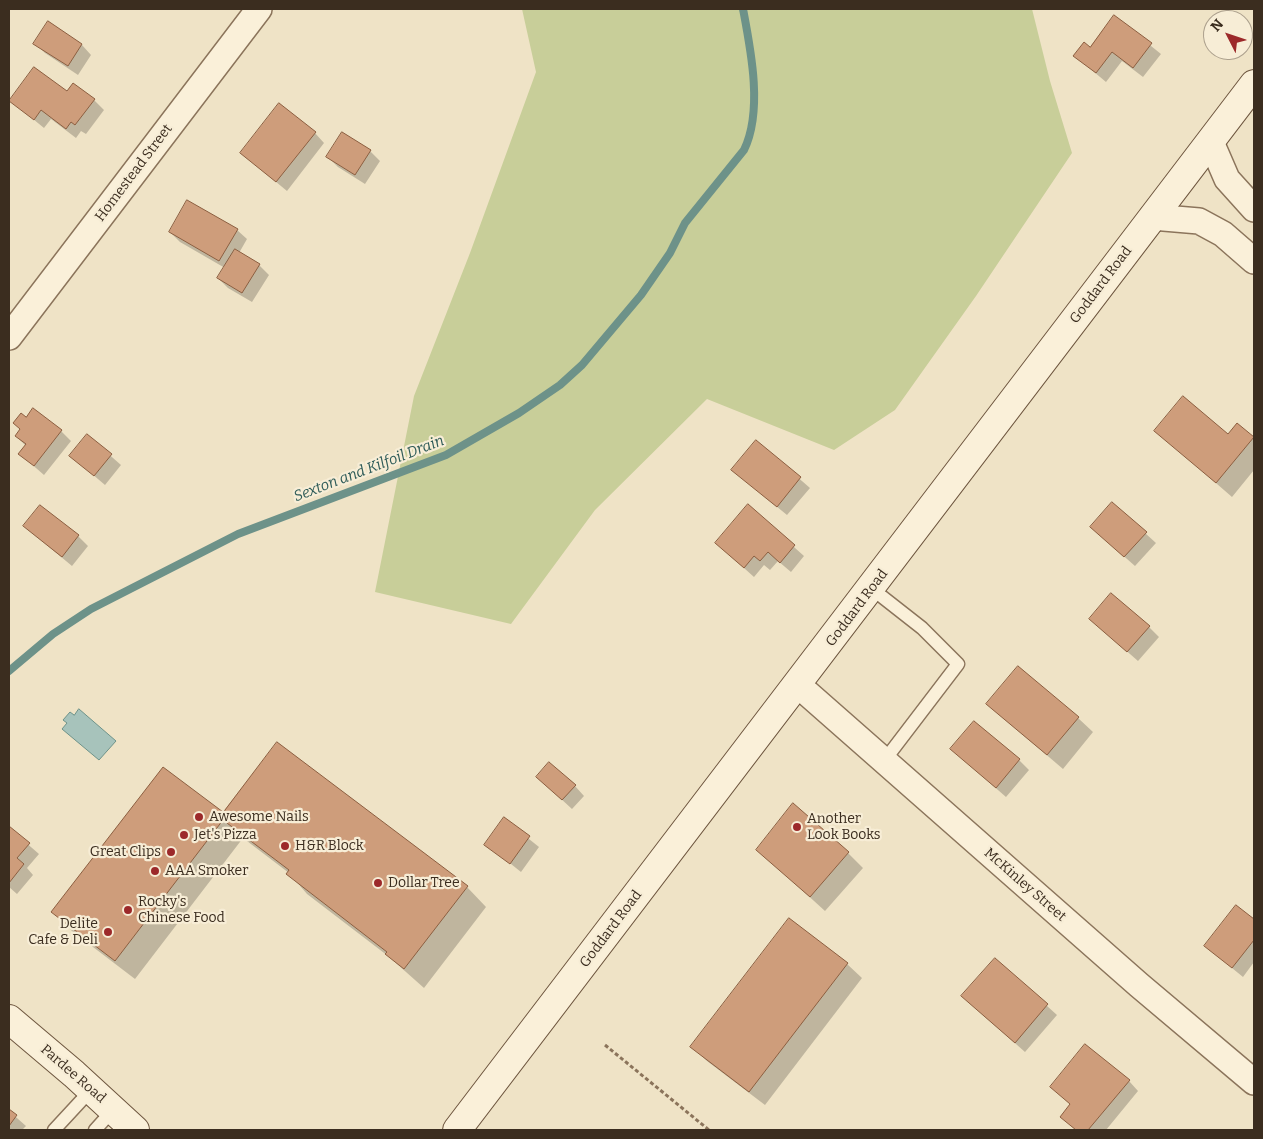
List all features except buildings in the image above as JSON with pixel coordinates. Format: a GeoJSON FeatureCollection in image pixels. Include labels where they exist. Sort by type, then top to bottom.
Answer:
{"type":"FeatureCollection","features":[{"type":"Feature","properties":{"kind":"main road","name":"Goddard Road"},"geometry":{"type":"LineString","coordinates":[[457,1130],[798,685],[1254,84]]}},
{"type":"Feature","properties":{"kind":"main road","name":"Pardee Road"},"geometry":{"type":"LineString","coordinates":[[9,1019],[135,1130]]}},
{"type":"Feature","properties":{"kind":"street","name":"Homestead Street"},"geometry":{"type":"LineString","coordinates":[[9,337],[259,9]]}},
{"type":"Feature","properties":{"kind":"street"},"geometry":{"type":"LineString","coordinates":[[1211,142],[1227,179],[1254,210]]}},
{"type":"Feature","properties":{"kind":"street"},"geometry":{"type":"LineString","coordinates":[[1152,217],[1199,221],[1223,234],[1254,261]]}},
{"type":"Feature","properties":{"kind":"street","name":"McKinley Street"},"geometry":{"type":"LineString","coordinates":[[798,685],[1139,985],[1254,1082]]}},
{"type":"Feature","properties":{"kind":"lane"},"geometry":{"type":"LineString","coordinates":[[871,588],[922,628],[958,664],[884,761]]}},
{"type":"Feature","properties":{"kind":"lane"},"geometry":{"type":"LineString","coordinates":[[54,1130],[91,1090]]}},
{"type":"Feature","properties":{"kind":"lane"},"geometry":{"type":"LineString","coordinates":[[95,1130],[114,1110]]}},
{"type":"Feature","properties":{"kind":"path"},"geometry":{"type":"LineString","coordinates":[[605,1045],[709,1130]]}},
{"type":"Feature","properties":{"kind":"green space"},"geometry":{"type":"Polygon","coordinates":[[[522,9],[1032,9],[1050,81],[1072,153],[976,296],[895,410],[834,450],[707,399],[595,510],[511,624],[375,592],[414,396],[470,253],[536,72],[522,9]]]}},
{"type":"Feature","properties":{"kind":"water"},"geometry":{"type":"Polygon","coordinates":[[[79,709],[116,741],[99,760],[62,729],[67,723],[63,720],[70,712],[74,715],[79,709]]]}},
{"type":"Feature","properties":{"kind":"waterway","name":"Sexton and Kilfoil Drain"},"geometry":{"type":"LineString","coordinates":[[9,671],[53,634],[91,609],[238,534],[446,455],[519,413],[560,385],[582,365],[641,295],[670,253],[685,223],[744,150],[750,134],[753,117],[754,81],[743,9]]}},
{"type":"Feature","properties":{"kind":"place","name":"Awesome Nails"},"geometry":{"type":"Point","coordinates":[199,817]}},
{"type":"Feature","properties":{"kind":"place","name":"Another Look Books"},"geometry":{"type":"Point","coordinates":[797,827]}},
{"type":"Feature","properties":{"kind":"place","name":"Jet's Pizza"},"geometry":{"type":"Point","coordinates":[184,835]}},
{"type":"Feature","properties":{"kind":"place","name":"H&R Block"},"geometry":{"type":"Point","coordinates":[285,846]}},
{"type":"Feature","properties":{"kind":"place","name":"Great Clips"},"geometry":{"type":"Point","coordinates":[171,852]}},
{"type":"Feature","properties":{"kind":"place","name":"AAA Smoker"},"geometry":{"type":"Point","coordinates":[155,871]}},
{"type":"Feature","properties":{"kind":"place","name":"Dollar Tree"},"geometry":{"type":"Point","coordinates":[378,883]}},
{"type":"Feature","properties":{"kind":"place","name":"Rocky's Chinese Food"},"geometry":{"type":"Point","coordinates":[128,910]}},
{"type":"Feature","properties":{"kind":"place","name":"Delite Cafe & Deli"},"geometry":{"type":"Point","coordinates":[108,932]}}]}
